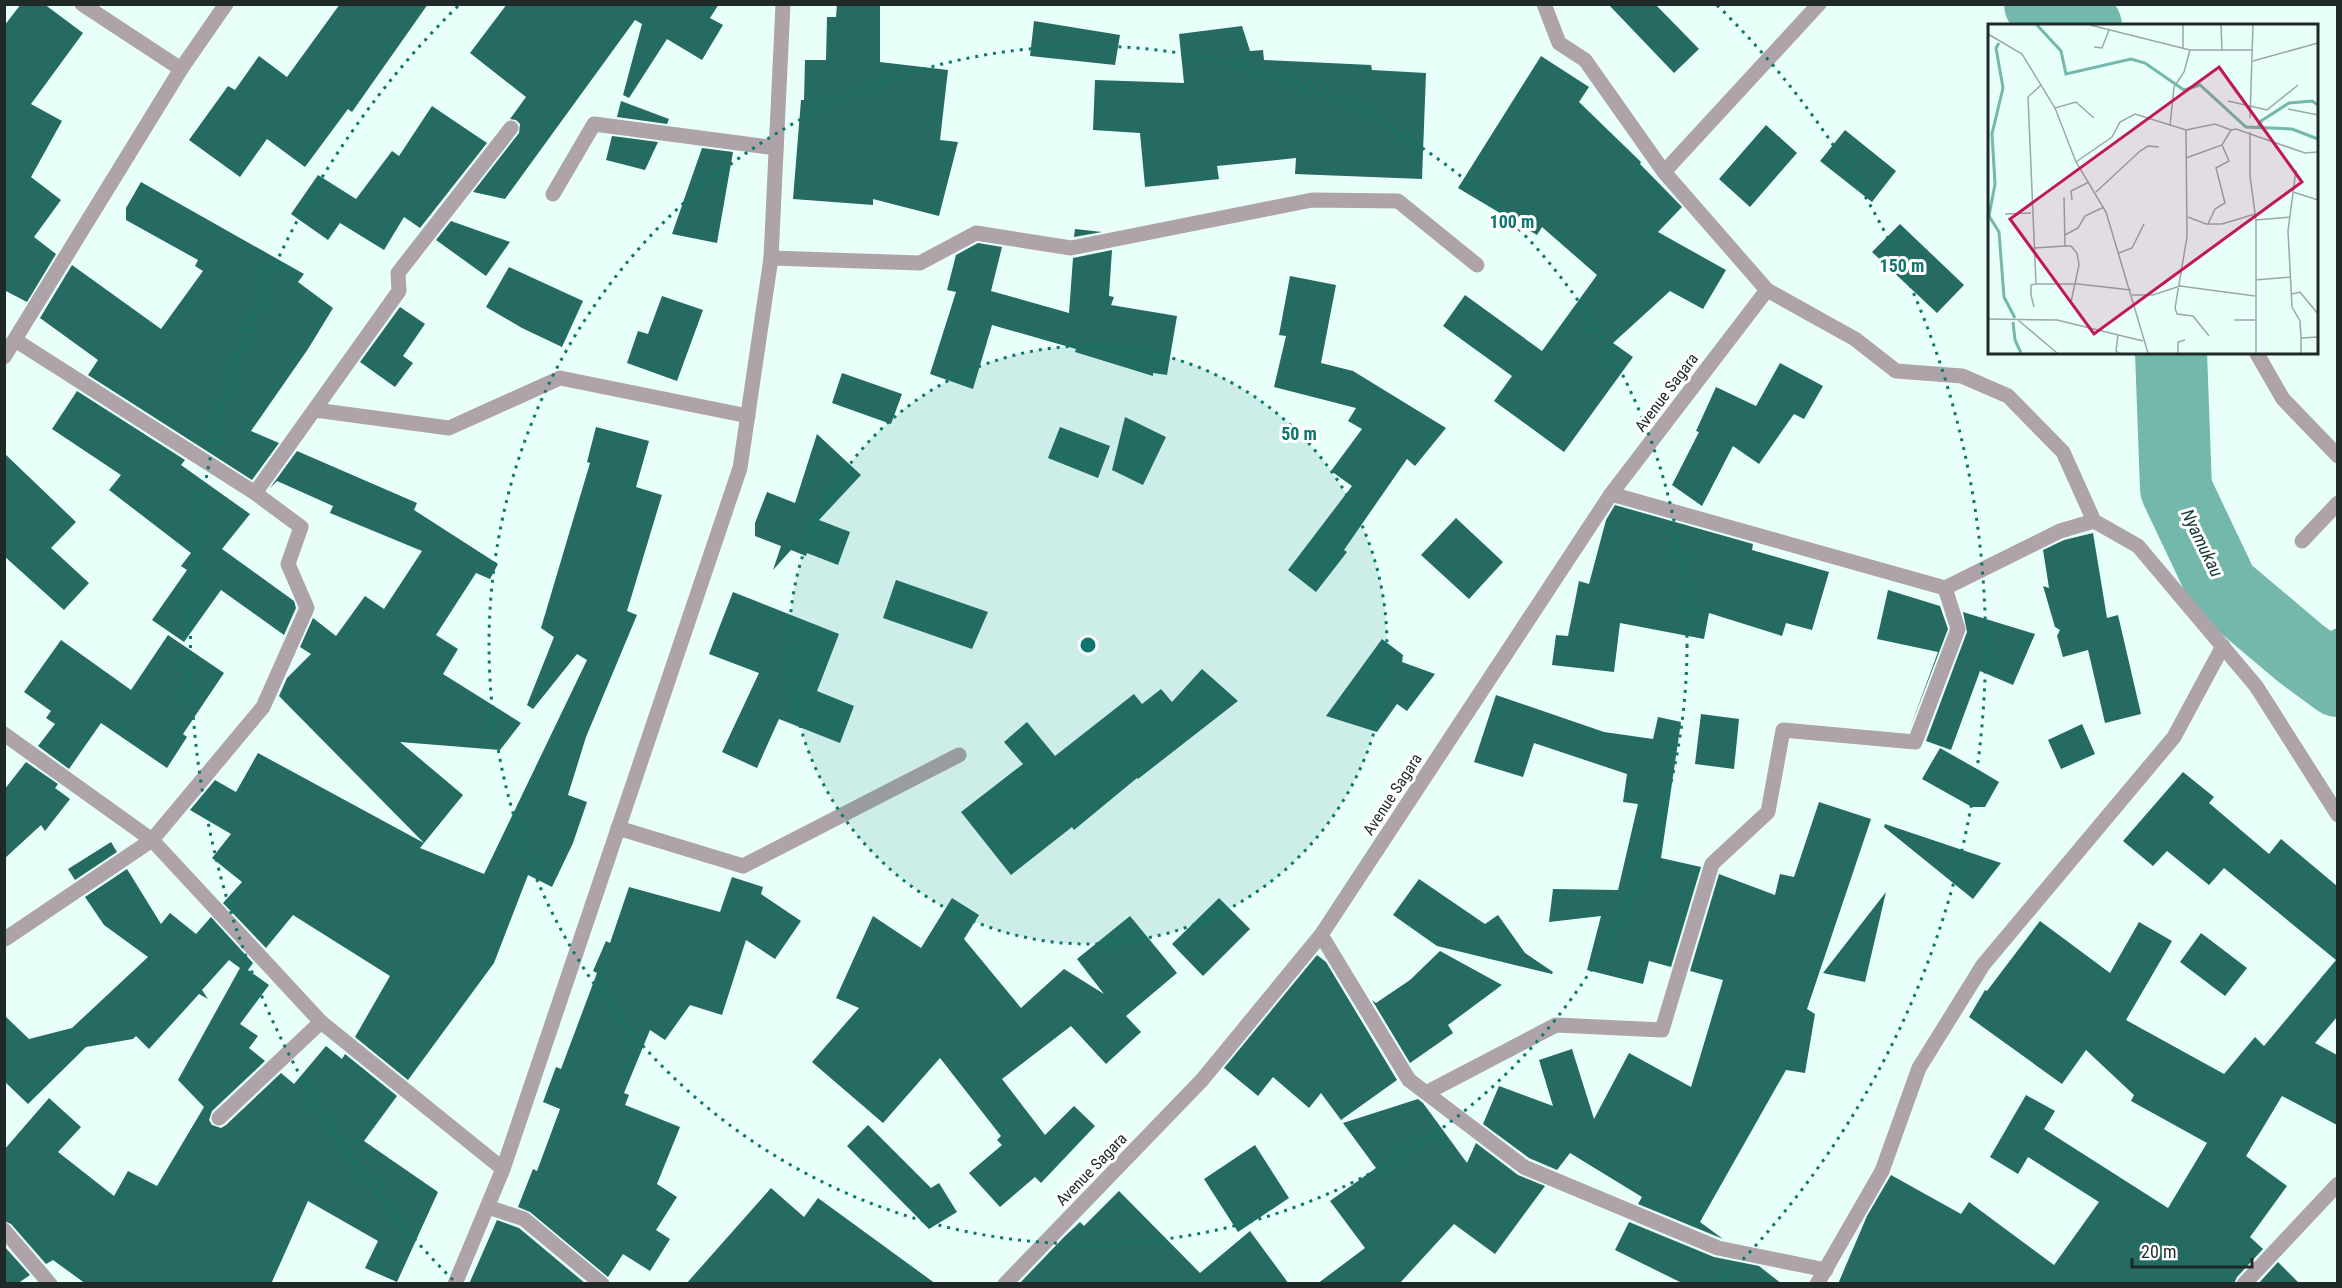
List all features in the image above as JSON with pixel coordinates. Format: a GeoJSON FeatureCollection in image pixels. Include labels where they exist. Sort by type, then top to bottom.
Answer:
{"type":"FeatureCollection","features":[{"type":"Feature","properties":{"kind":"street"},"geometry":{"type":"LineString","coordinates":[[82,4],[181,69]]}},
{"type":"Feature","properties":{"kind":"street"},"geometry":{"type":"LineString","coordinates":[[4,357],[181,69],[226,4]]}},
{"type":"Feature","properties":{"kind":"street"},"geometry":{"type":"LineString","coordinates":[[455,1284],[503,1169],[740,468],[771,258],[783,4]]}},
{"type":"Feature","properties":{"kind":"street"},"geometry":{"type":"LineString","coordinates":[[1544,4],[1559,42],[1585,60],[1664,172],[1767,290],[1855,339],[1896,371],[1962,376],[2007,396],[2063,452],[2094,521],[2138,546],[2223,646],[2256,686],[2337,815]]}},
{"type":"Feature","properties":{"kind":"street"},"geometry":{"type":"LineString","coordinates":[[1664,172],[1818,4]]}},
{"type":"Feature","properties":{"kind":"street"},"geometry":{"type":"LineString","coordinates":[[553,194],[594,124],[777,148]]}},
{"type":"Feature","properties":{"kind":"street"},"geometry":{"type":"LineString","coordinates":[[255,493],[399,291],[398,273],[511,128]]}},
{"type":"Feature","properties":{"kind":"street"},"geometry":{"type":"LineString","coordinates":[[771,258],[920,263],[976,233],[1071,248],[1312,200],[1334,200],[1398,201],[1477,265]]}},
{"type":"Feature","properties":{"kind":"street","name":"Avenue Sagara"},"geometry":{"type":"LineString","coordinates":[[1005,1284],[1202,1080],[1321,935],[1611,494],[1767,290]]}},
{"type":"Feature","properties":{"kind":"street"},"geometry":{"type":"LineString","coordinates":[[5,939],[152,840],[262,707],[307,608],[288,564],[301,527],[255,493],[15,340]]}},
{"type":"Feature","properties":{"kind":"street"},"geometry":{"type":"LineString","coordinates":[[2257,354],[2283,399],[2337,456]]}},
{"type":"Feature","properties":{"kind":"street"},"geometry":{"type":"LineString","coordinates":[[315,410],[449,428],[560,378],[748,417]]}},
{"type":"Feature","properties":{"kind":"street"},"geometry":{"type":"LineString","coordinates":[[1611,494],[1945,588],[2060,531],[2094,521]]}},
{"type":"Feature","properties":{"kind":"street"},"geometry":{"type":"LineString","coordinates":[[2302,541],[2337,503]]}},
{"type":"Feature","properties":{"kind":"street"},"geometry":{"type":"LineString","coordinates":[[1426,1093],[1556,1025],[1662,1030],[1712,864],[1768,812],[1783,730],[1915,742],[1958,628],[1945,588]]}},
{"type":"Feature","properties":{"kind":"street"},"geometry":{"type":"LineString","coordinates":[[1817,1284],[1882,1171],[1919,1068],[1983,965],[2174,737],[2223,646]]}},
{"type":"Feature","properties":{"kind":"street"},"geometry":{"type":"LineString","coordinates":[[4,734],[152,840],[321,1022],[503,1169]]}},
{"type":"Feature","properties":{"kind":"street"},"geometry":{"type":"LineString","coordinates":[[618,828],[743,866],[959,754]]}},
{"type":"Feature","properties":{"kind":"street"},"geometry":{"type":"LineString","coordinates":[[1321,935],[1409,1080],[1524,1167],[1718,1248],[1826,1270]]}},
{"type":"Feature","properties":{"kind":"street"},"geometry":{"type":"LineString","coordinates":[[219,1118],[321,1022]]}},
{"type":"Feature","properties":{"kind":"street"},"geometry":{"type":"LineString","coordinates":[[2244,1284],[2337,1184]]}},
{"type":"Feature","properties":{"kind":"street"},"geometry":{"type":"LineString","coordinates":[[488,1207],[524,1219],[602,1284]]}},
{"type":"Feature","properties":{"kind":"street"},"geometry":{"type":"LineString","coordinates":[[4,1230],[50,1284]]}},
{"type":"Feature","properties":{"kind":"building"},"geometry":{"type":"Polygon","coordinates":[[[21,4],[44,4],[83,33],[31,104],[62,121],[31,177],[61,200],[34,237],[56,254],[27,302],[4,290],[4,26],[21,4]]]}},
{"type":"Feature","properties":{"kind":"building"},"geometry":{"type":"Polygon","coordinates":[[[340,4],[428,4],[352,112],[348,109],[305,167],[267,139],[240,177],[189,140],[228,86],[235,90],[259,56],[287,77],[340,4]]]}},
{"type":"Feature","properties":{"kind":"building"},"geometry":{"type":"Polygon","coordinates":[[[507,4],[719,4],[710,18],[723,25],[702,60],[667,39],[629,98],[623,95],[642,24],[635,20],[505,199],[473,192],[519,133],[520,124],[510,119],[526,97],[470,53],[507,4]]]}},
{"type":"Feature","properties":{"kind":"building"},"geometry":{"type":"Polygon","coordinates":[[[837,4],[880,4],[880,62],[948,70],[940,140],[958,142],[939,216],[873,199],[873,205],[793,199],[801,100],[804,100],[805,60],[826,60],[827,17],[836,17],[837,4]]]}},
{"type":"Feature","properties":{"kind":"building"},"geometry":{"type":"Polygon","coordinates":[[[1608,4],[1655,4],[1699,49],[1674,73],[1608,4]]]}},
{"type":"Feature","properties":{"kind":"building"},"geometry":{"type":"Polygon","coordinates":[[[1034,21],[1120,35],[1115,65],[1030,56],[1034,21]]]}},
{"type":"Feature","properties":{"kind":"building"},"geometry":{"type":"Polygon","coordinates":[[[1242,26],[1250,51],[1263,50],[1264,60],[1371,65],[1372,70],[1426,73],[1422,179],[1295,174],[1296,158],[1217,166],[1219,179],[1145,187],[1140,133],[1093,130],[1095,80],[1184,83],[1179,34],[1242,26]]]}},
{"type":"Feature","properties":{"kind":"building"},"geometry":{"type":"Polygon","coordinates":[[[1541,56],[1589,87],[1579,102],[1641,162],[1640,164],[1682,207],[1658,232],[1726,270],[1703,309],[1670,291],[1613,343],[1633,357],[1564,452],[1494,401],[1512,376],[1443,326],[1465,295],[1542,351],[1597,275],[1542,227],[1537,235],[1458,188],[1541,56]]]}},
{"type":"Feature","properties":{"kind":"building"},"geometry":{"type":"Polygon","coordinates":[[[621,101],[669,119],[667,124],[617,117],[621,101]]]}},
{"type":"Feature","properties":{"kind":"building"},"geometry":{"type":"Polygon","coordinates":[[[432,106],[487,143],[420,228],[404,217],[384,250],[340,223],[328,240],[291,214],[318,175],[356,199],[392,151],[399,156],[432,106]]]}},
{"type":"Feature","properties":{"kind":"building"},"geometry":{"type":"Polygon","coordinates":[[[1766,125],[1797,153],[1750,207],[1719,179],[1766,125]]]}},
{"type":"Feature","properties":{"kind":"building"},"geometry":{"type":"Polygon","coordinates":[[[1845,130],[1896,171],[1872,202],[1820,161],[1845,130]]]}},
{"type":"Feature","properties":{"kind":"building"},"geometry":{"type":"Polygon","coordinates":[[[612,136],[658,142],[645,170],[606,160],[612,136]]]}},
{"type":"Feature","properties":{"kind":"building"},"geometry":{"type":"Polygon","coordinates":[[[702,148],[733,152],[717,243],[672,234],[702,148]]]}},
{"type":"Feature","properties":{"kind":"building"},"geometry":{"type":"Polygon","coordinates":[[[141,182],[304,274],[298,282],[333,308],[308,349],[251,431],[279,443],[252,480],[88,375],[98,360],[40,318],[72,265],[161,329],[203,271],[195,266],[198,260],[126,220],[126,208],[141,182]]]}},
{"type":"Feature","properties":{"kind":"building"},"geometry":{"type":"Polygon","coordinates":[[[451,221],[510,242],[486,276],[436,240],[451,221]]]}},
{"type":"Feature","properties":{"kind":"building"},"geometry":{"type":"Polygon","coordinates":[[[1900,224],[1964,285],[1937,313],[1872,252],[1900,224]]]}},
{"type":"Feature","properties":{"kind":"building"},"geometry":{"type":"Polygon","coordinates":[[[1075,229],[1102,232],[1074,237],[1075,229]]]}},
{"type":"Feature","properties":{"kind":"building"},"geometry":{"type":"Polygon","coordinates":[[[978,243],[1002,247],[991,291],[1069,313],[1073,258],[1112,250],[1109,296],[1114,297],[1111,305],[1177,316],[1167,375],[1153,373],[1153,376],[1075,352],[1076,349],[992,325],[973,389],[930,374],[956,292],[947,290],[956,255],[978,243]]]}},
{"type":"Feature","properties":{"kind":"building"},"geometry":{"type":"Polygon","coordinates":[[[509,267],[583,301],[562,347],[522,328],[486,307],[509,267]]]}},
{"type":"Feature","properties":{"kind":"building"},"geometry":{"type":"Polygon","coordinates":[[[1290,276],[1336,285],[1321,363],[1353,371],[1446,428],[1415,466],[1407,459],[1344,550],[1347,552],[1316,592],[1288,570],[1352,486],[1331,471],[1362,429],[1348,421],[1356,408],[1274,387],[1286,336],[1279,335],[1290,276]]]}},
{"type":"Feature","properties":{"kind":"building"},"geometry":{"type":"Polygon","coordinates":[[[662,296],[703,310],[677,381],[627,363],[638,331],[648,334],[662,296]]]}},
{"type":"Feature","properties":{"kind":"building"},"geometry":{"type":"Polygon","coordinates":[[[400,307],[425,324],[403,356],[413,363],[395,387],[360,362],[400,307]]]}},
{"type":"Feature","properties":{"kind":"building"},"geometry":{"type":"Polygon","coordinates":[[[1780,363],[1823,386],[1804,419],[1794,414],[1759,464],[1733,446],[1702,506],[1672,485],[1699,432],[1696,431],[1716,387],[1756,406],[1780,363]]]}},
{"type":"Feature","properties":{"kind":"building"},"geometry":{"type":"Polygon","coordinates":[[[842,373],[902,394],[891,424],[832,403],[842,373]]]}},
{"type":"Feature","properties":{"kind":"building"},"geometry":{"type":"Polygon","coordinates":[[[77,391],[185,460],[181,465],[250,514],[222,549],[294,601],[296,608],[284,635],[221,590],[184,642],[152,620],[187,570],[181,566],[191,553],[109,490],[121,475],[52,429],[77,391]]]}},
{"type":"Feature","properties":{"kind":"building"},"geometry":{"type":"Polygon","coordinates":[[[1125,417],[1166,437],[1143,485],[1112,470],[1125,417]]]}},
{"type":"Feature","properties":{"kind":"building"},"geometry":{"type":"Polygon","coordinates":[[[596,427],[649,441],[636,487],[662,495],[627,611],[637,615],[586,737],[568,795],[587,802],[573,843],[552,887],[528,875],[494,963],[408,1080],[355,1037],[390,976],[293,915],[266,948],[223,903],[242,882],[212,858],[231,834],[190,810],[215,780],[236,792],[258,753],[424,843],[279,696],[287,678],[311,654],[300,647],[313,618],[336,636],[365,596],[384,609],[422,551],[330,513],[333,506],[277,481],[270,488],[297,451],[417,503],[414,510],[498,564],[490,579],[476,573],[436,635],[458,649],[443,674],[521,723],[500,750],[400,742],[463,795],[420,848],[484,874],[587,660],[577,654],[533,709],[527,705],[554,637],[541,628],[590,463],[587,462],[596,427]]]}},
{"type":"Feature","properties":{"kind":"building"},"geometry":{"type":"Polygon","coordinates":[[[1060,427],[1110,446],[1098,478],[1048,458],[1060,427]]]}},
{"type":"Feature","properties":{"kind":"building"},"geometry":{"type":"Polygon","coordinates":[[[817,434],[861,475],[819,520],[850,532],[838,565],[807,553],[806,556],[791,550],[773,570],[781,546],[755,536],[755,523],[767,492],[795,503],[817,434]]]}},
{"type":"Feature","properties":{"kind":"building"},"geometry":{"type":"Polygon","coordinates":[[[4,453],[76,522],[51,548],[89,583],[64,610],[4,556],[4,453]]]}},
{"type":"Feature","properties":{"kind":"building"},"geometry":{"type":"Polygon","coordinates":[[[1615,505],[1753,544],[1752,550],[1829,572],[1812,630],[1786,623],[1782,636],[1709,613],[1704,639],[1620,623],[1614,672],[1552,665],[1556,635],[1568,636],[1579,581],[1589,584],[1606,520],[1615,505]]]}},
{"type":"Feature","properties":{"kind":"building"},"geometry":{"type":"Polygon","coordinates":[[[1456,518],[1503,562],[1469,599],[1421,555],[1456,518]]]}},
{"type":"Feature","properties":{"kind":"building"},"geometry":{"type":"Polygon","coordinates":[[[2093,533],[2107,618],[2118,615],[2141,714],[2105,723],[2088,650],[2063,657],[2057,636],[2060,630],[2055,627],[2043,586],[2049,588],[2043,550],[2064,540],[2093,533]]]}},
{"type":"Feature","properties":{"kind":"building"},"geometry":{"type":"Polygon","coordinates":[[[896,580],[988,612],[972,649],[883,618],[896,580]]]}},
{"type":"Feature","properties":{"kind":"building"},"geometry":{"type":"Polygon","coordinates":[[[1888,590],[1940,606],[1948,629],[1909,731],[1938,652],[1877,639],[1888,590]]]}},
{"type":"Feature","properties":{"kind":"building"},"geometry":{"type":"Polygon","coordinates":[[[733,592],[839,634],[817,691],[854,706],[840,743],[779,719],[757,768],[722,752],[759,673],[709,654],[733,592]]]}},
{"type":"Feature","properties":{"kind":"building"},"geometry":{"type":"Polygon","coordinates":[[[1963,612],[2035,634],[2013,685],[1980,671],[1951,750],[1926,741],[1967,632],[1963,612]]]}},
{"type":"Feature","properties":{"kind":"building"},"geometry":{"type":"Polygon","coordinates":[[[168,635],[224,673],[183,734],[187,737],[167,768],[101,723],[69,769],[38,746],[55,724],[46,718],[51,711],[24,692],[61,640],[131,690],[168,635]]]}},
{"type":"Feature","properties":{"kind":"building"},"geometry":{"type":"Polygon","coordinates":[[[1382,639],[1403,655],[1402,662],[1435,674],[1407,711],[1397,704],[1377,732],[1326,716],[1382,639]]]}},
{"type":"Feature","properties":{"kind":"building"},"geometry":{"type":"Polygon","coordinates":[[[1202,669],[1238,701],[1137,778],[1074,830],[1072,827],[1011,875],[961,812],[1023,764],[1004,742],[1027,722],[1055,756],[1134,694],[1142,704],[1161,689],[1172,702],[1202,669]]]}},
{"type":"Feature","properties":{"kind":"building"},"geometry":{"type":"Polygon","coordinates":[[[1496,695],[1604,732],[1653,739],[1658,717],[1681,722],[1661,858],[1701,867],[1671,967],[1649,961],[1643,984],[1587,970],[1601,916],[1549,922],[1553,889],[1618,890],[1638,804],[1623,802],[1627,774],[1534,743],[1523,777],[1474,762],[1496,695]]]}},
{"type":"Feature","properties":{"kind":"building"},"geometry":{"type":"Polygon","coordinates":[[[1701,714],[1739,719],[1734,769],[1695,764],[1701,714]]]}},
{"type":"Feature","properties":{"kind":"building"},"geometry":{"type":"Polygon","coordinates":[[[2082,724],[2095,754],[2061,769],[2048,740],[2082,724]]]}},
{"type":"Feature","properties":{"kind":"building"},"geometry":{"type":"Polygon","coordinates":[[[1940,748],[1977,769],[1976,772],[1979,770],[1999,782],[1985,807],[1972,807],[1922,779],[1940,748]]]}},
{"type":"Feature","properties":{"kind":"building"},"geometry":{"type":"Polygon","coordinates":[[[26,762],[58,784],[55,788],[70,799],[45,831],[41,825],[4,859],[4,790],[26,762]]]}},
{"type":"Feature","properties":{"kind":"building"},"geometry":{"type":"Polygon","coordinates":[[[2183,772],[2214,797],[2209,803],[2269,854],[2281,839],[2337,886],[2337,1017],[2315,1043],[2337,1055],[2337,1125],[2282,1096],[2246,1156],[2287,1186],[2250,1237],[2263,1249],[2237,1277],[2234,1284],[1838,1284],[1867,1216],[1891,1175],[1961,1214],[1969,1202],[2054,1265],[2099,1202],[2028,1157],[2018,1174],[1990,1157],[2026,1095],[2055,1111],[2044,1129],[2168,1208],[2207,1143],[2131,1101],[2134,1095],[2086,1050],[2062,1084],[1969,1017],[1985,990],[1987,991],[2040,921],[2110,973],[2139,922],[2172,941],[2126,1020],[2224,1074],[2255,1037],[2264,1046],[2336,960],[2224,868],[2209,885],[2167,851],[2153,866],[2123,841],[2183,772]]]}},
{"type":"Feature","properties":{"kind":"building"},"geometry":{"type":"Polygon","coordinates":[[[1819,802],[1871,819],[1807,1009],[1815,1014],[1805,1073],[1786,1070],[1700,1222],[1723,1239],[1638,1204],[1642,1197],[1570,1153],[1557,1170],[1529,1158],[1483,1124],[1499,1086],[1553,1106],[1539,1060],[1572,1049],[1594,1119],[1629,1053],[1691,1087],[1723,980],[1690,971],[1719,874],[1775,895],[1780,874],[1794,877],[1819,802]]]}},
{"type":"Feature","properties":{"kind":"building"},"geometry":{"type":"Polygon","coordinates":[[[1885,824],[2001,863],[1973,899],[1884,827],[1885,824]]]}},
{"type":"Feature","properties":{"kind":"building"},"geometry":{"type":"Polygon","coordinates":[[[111,842],[117,852],[75,880],[68,869],[111,842]]]}},
{"type":"Feature","properties":{"kind":"building"},"geometry":{"type":"Polygon","coordinates":[[[127,869],[161,924],[170,913],[196,934],[211,917],[253,963],[248,970],[269,985],[240,1024],[258,1036],[249,1048],[265,1061],[212,1111],[209,1120],[212,1125],[221,1128],[226,1125],[281,1073],[294,1084],[326,1046],[342,1059],[345,1054],[397,1096],[364,1141],[438,1192],[397,1282],[365,1268],[378,1241],[308,1201],[271,1284],[86,1284],[53,1260],[46,1264],[11,1224],[4,1221],[4,1150],[49,1098],[81,1127],[58,1152],[114,1196],[128,1171],[157,1186],[204,1107],[178,1080],[240,968],[229,960],[202,990],[208,999],[199,994],[149,1049],[136,1036],[133,1039],[86,1047],[28,1104],[4,1081],[4,1015],[29,1039],[72,1028],[148,957],[104,925],[85,897],[127,869]]]}},
{"type":"Feature","properties":{"kind":"building"},"geometry":{"type":"Polygon","coordinates":[[[732,877],[763,887],[761,894],[801,921],[775,959],[746,940],[722,1015],[690,1005],[665,1040],[650,1030],[624,1093],[629,1095],[625,1105],[680,1127],[657,1184],[677,1197],[656,1230],[670,1239],[650,1271],[623,1254],[608,1277],[530,1212],[518,1207],[533,1169],[537,1171],[560,1109],[543,1102],[556,1067],[561,1069],[597,973],[593,971],[606,941],[610,943],[629,887],[720,912],[732,877]]]}},
{"type":"Feature","properties":{"kind":"building"},"geometry":{"type":"Polygon","coordinates":[[[1419,879],[1485,924],[1498,915],[1525,953],[1553,972],[1552,974],[1437,946],[1393,915],[1419,879]]]}},
{"type":"Feature","properties":{"kind":"building"},"geometry":{"type":"Polygon","coordinates":[[[1886,892],[1865,982],[1823,973],[1886,892]]]}},
{"type":"Feature","properties":{"kind":"building"},"geometry":{"type":"Polygon","coordinates":[[[952,898],[979,915],[964,939],[1021,1008],[1064,969],[1104,994],[1077,959],[1130,916],[1177,973],[1126,1016],[1141,1032],[1106,1064],[1071,1026],[1002,1079],[1045,1135],[1074,1106],[1095,1126],[1041,1183],[1035,1177],[1000,1207],[969,1173],[1002,1145],[997,1140],[1001,1136],[940,1058],[883,1123],[812,1062],[859,1008],[836,998],[873,916],[921,948],[952,898]]]}},
{"type":"Feature","properties":{"kind":"building"},"geometry":{"type":"Polygon","coordinates":[[[1219,898],[1250,929],[1203,976],[1172,944],[1219,898]]]}},
{"type":"Feature","properties":{"kind":"building"},"geometry":{"type":"Polygon","coordinates":[[[2201,933],[2247,968],[2225,996],[2180,962],[2201,933]]]}},
{"type":"Feature","properties":{"kind":"building"},"geometry":{"type":"Polygon","coordinates":[[[1440,951],[1502,985],[1448,1025],[1453,1033],[1410,1063],[1372,1000],[1376,1003],[1410,980],[1440,951]]]}},
{"type":"Feature","properties":{"kind":"building"},"geometry":{"type":"Polygon","coordinates":[[[1317,955],[1326,962],[1397,1080],[1341,1120],[1321,1093],[1309,1108],[1273,1077],[1258,1096],[1224,1068],[1317,955]]]}},
{"type":"Feature","properties":{"kind":"building"},"geometry":{"type":"Polygon","coordinates":[[[1418,1099],[1467,1163],[1476,1143],[1518,1175],[1545,1186],[1495,1254],[1454,1224],[1399,1284],[1317,1284],[1365,1248],[1330,1201],[1376,1168],[1343,1123],[1418,1099]]]}},
{"type":"Feature","properties":{"kind":"building"},"geometry":{"type":"Polygon","coordinates":[[[868,1125],[931,1188],[939,1183],[957,1212],[929,1229],[847,1146],[868,1125]]]}},
{"type":"Feature","properties":{"kind":"building"},"geometry":{"type":"Polygon","coordinates":[[[1255,1145],[1289,1198],[1238,1232],[1204,1179],[1255,1145]]]}},
{"type":"Feature","properties":{"kind":"building"},"geometry":{"type":"Polygon","coordinates":[[[771,1188],[804,1217],[818,1198],[936,1284],[686,1284],[771,1188]]]}},
{"type":"Feature","properties":{"kind":"building"},"geometry":{"type":"Polygon","coordinates":[[[1119,1191],[1200,1273],[1250,1231],[1289,1284],[1019,1284],[1080,1222],[1084,1226],[1119,1191]]]}},
{"type":"Feature","properties":{"kind":"building"},"geometry":{"type":"Polygon","coordinates":[[[497,1220],[519,1228],[586,1284],[469,1284],[497,1220]]]}},
{"type":"Feature","properties":{"kind":"building"},"geometry":{"type":"Polygon","coordinates":[[[1629,1222],[1714,1257],[1759,1266],[1782,1284],[1684,1284],[1615,1250],[1629,1222]]]}},
{"type":"Feature","properties":{"kind":"building"},"geometry":{"type":"Polygon","coordinates":[[[4,1246],[30,1275],[17,1284],[4,1284],[4,1246]]]}},
{"type":"Feature","properties":{"kind":"building"},"geometry":{"type":"Polygon","coordinates":[[[2278,1262],[2300,1284],[2258,1284],[2278,1262]]]}},
{"type":"Feature","properties":{"kind":"waterway","name":"Nyamukau"},"geometry":{"type":"LineString","coordinates":[[2040,4],[2082,24]]}},
{"type":"Feature","properties":{"kind":"waterway","name":"Nyamukau"},"geometry":{"type":"LineString","coordinates":[[2171,354],[2176,489],[2223,588],[2300,653],[2338,681]]}},
{"type":"Feature","properties":{"kind":"waterway"},"geometry":{"type":"LineString","coordinates":[[2300,653],[2338,634]]}}]}
